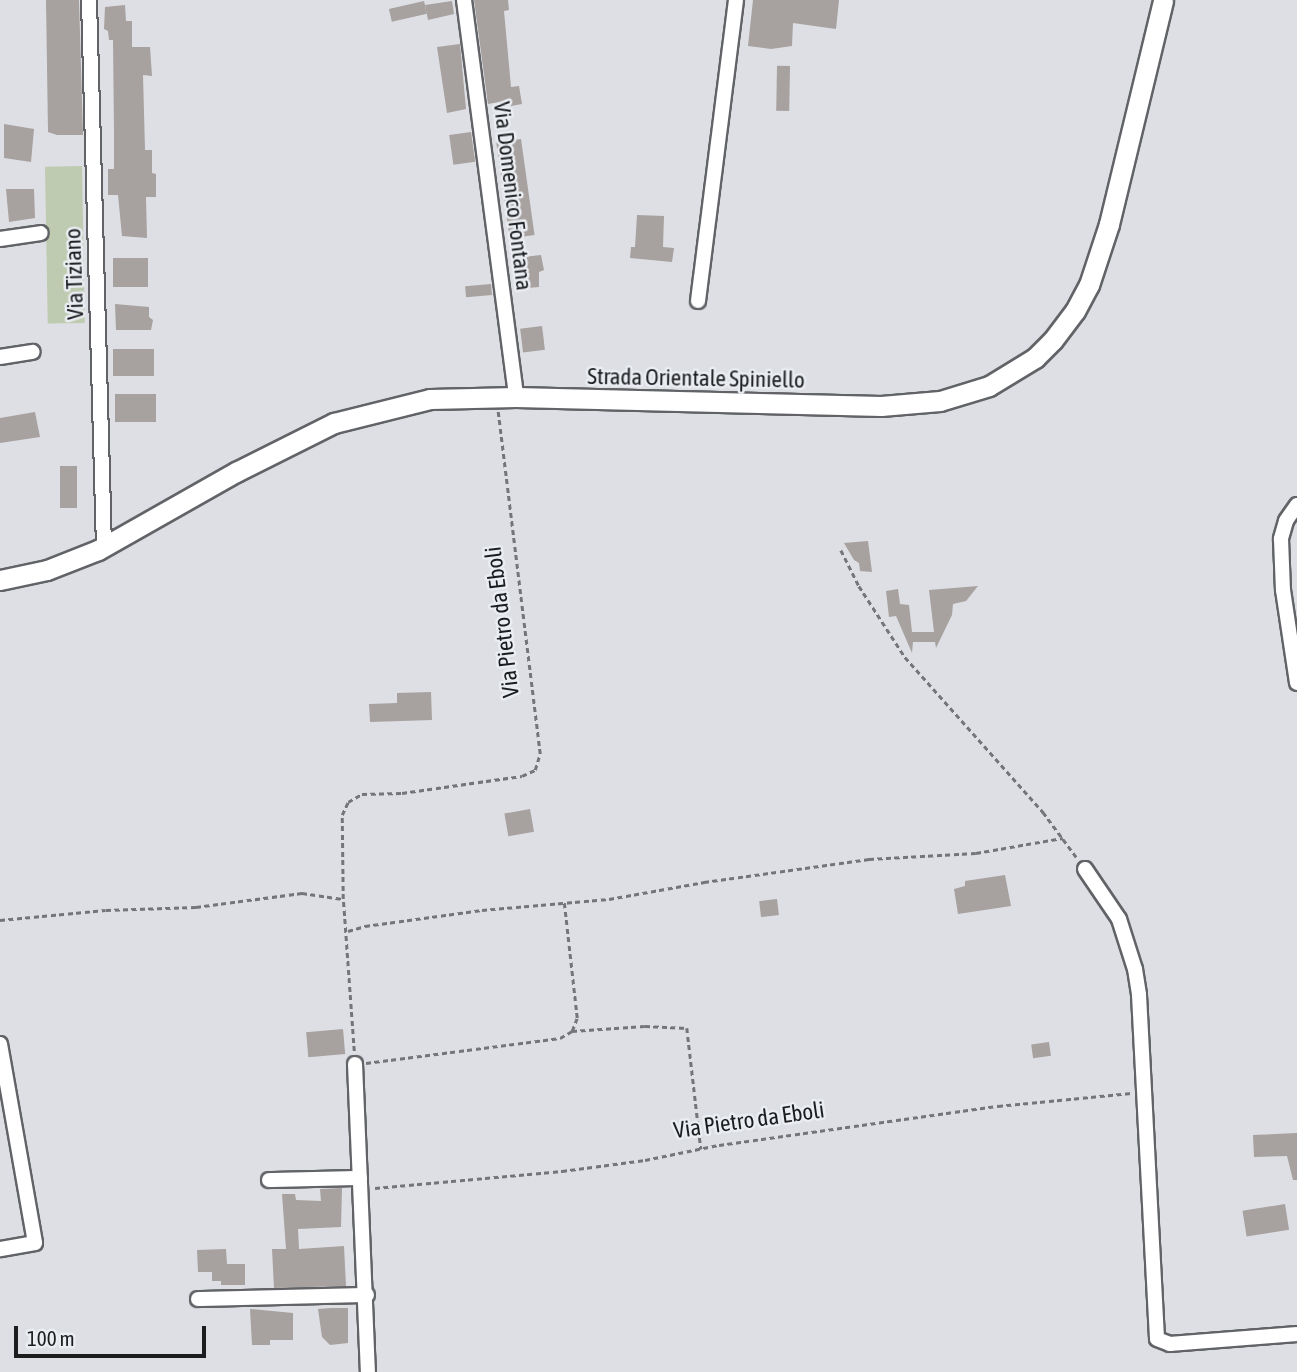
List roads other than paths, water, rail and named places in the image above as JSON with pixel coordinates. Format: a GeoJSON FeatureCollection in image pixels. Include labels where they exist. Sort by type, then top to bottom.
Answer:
{"type":"FeatureCollection","features":[{"type":"Feature","properties":{"kind":"street","name":"Via Tiziano"},"geometry":{"type":"LineString","coordinates":[[89,0],[104,547]]}},
{"type":"Feature","properties":{"kind":"street","name":"Via Domenico Fontana"},"geometry":{"type":"LineString","coordinates":[[464,0],[516,397]]}},
{"type":"Feature","properties":{"kind":"street"},"geometry":{"type":"LineString","coordinates":[[698,301],[736,0]]}},
{"type":"Feature","properties":{"kind":"street","name":"Strada Orientale Spiniello"},"geometry":{"type":"LineString","coordinates":[[0,580],[47,570],[104,547],[236,472],[334,423],[430,399],[516,397],[881,406],[940,401],[966,395],[1013,373],[1035,358],[1053,340],[1075,312],[1089,285],[1108,224],[1163,0]]}},
{"type":"Feature","properties":{"kind":"street"},"geometry":{"type":"LineString","coordinates":[[0,239],[41,233]]}},
{"type":"Feature","properties":{"kind":"street"},"geometry":{"type":"LineString","coordinates":[[0,357],[33,352]]}},
{"type":"Feature","properties":{"kind":"street"},"geometry":{"type":"LineString","coordinates":[[1297,505],[1286,521],[1281,539],[1283,590],[1297,683]]}},
{"type":"Feature","properties":{"kind":"street"},"geometry":{"type":"LineString","coordinates":[[1085,869],[1119,919],[1135,969],[1139,995],[1157,1339],[1170,1344],[1297,1334]]}},
{"type":"Feature","properties":{"kind":"street"},"geometry":{"type":"LineString","coordinates":[[0,1044],[36,1243],[0,1249]]}},
{"type":"Feature","properties":{"kind":"street"},"geometry":{"type":"LineString","coordinates":[[355,1065],[367,1295],[368,1372]]}},
{"type":"Feature","properties":{"kind":"street"},"geometry":{"type":"LineString","coordinates":[[269,1180],[361,1183]]}},
{"type":"Feature","properties":{"kind":"street"},"geometry":{"type":"LineString","coordinates":[[198,1299],[367,1295]]}}]}
